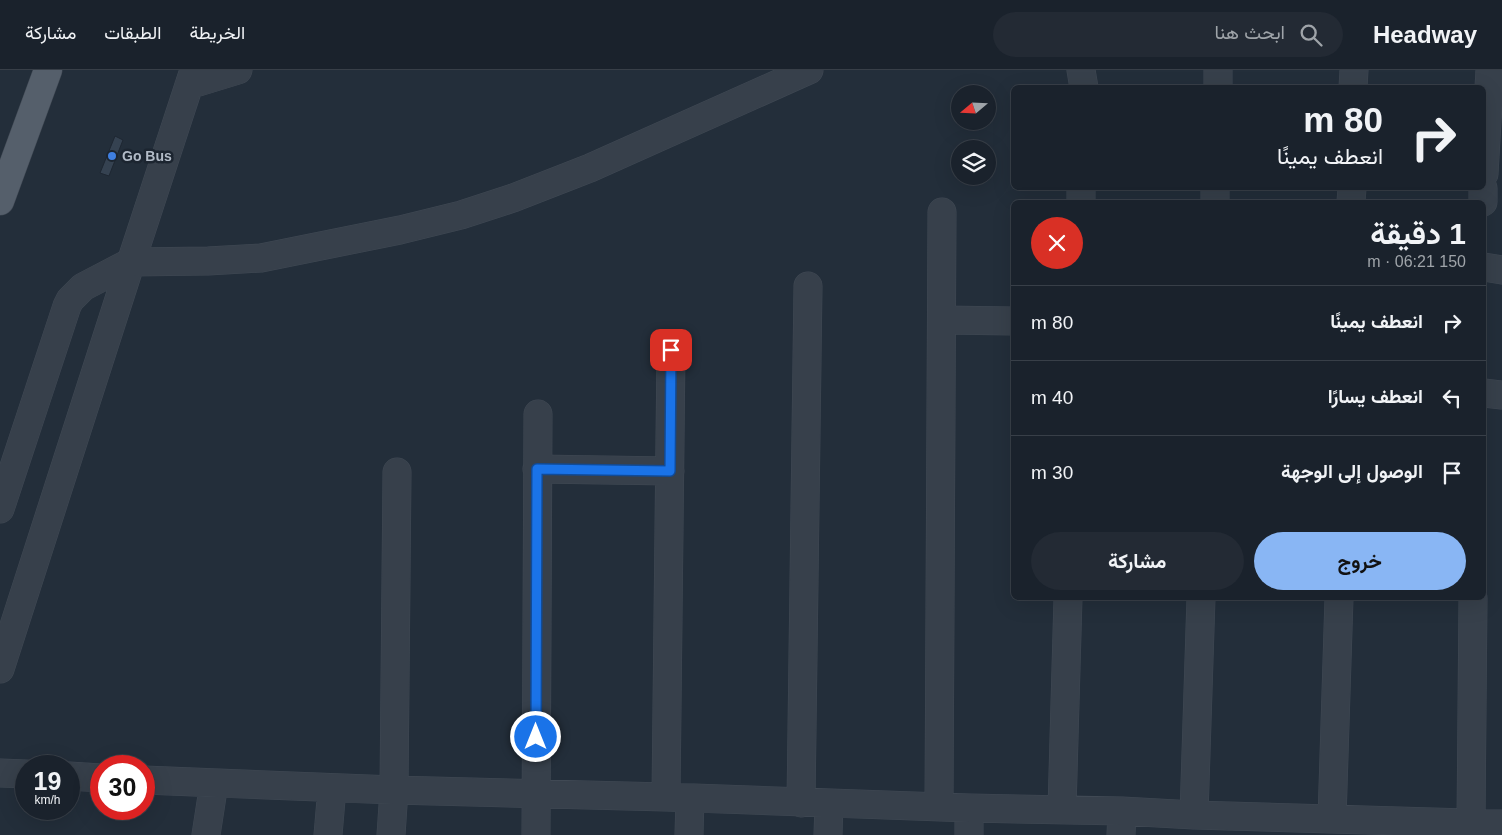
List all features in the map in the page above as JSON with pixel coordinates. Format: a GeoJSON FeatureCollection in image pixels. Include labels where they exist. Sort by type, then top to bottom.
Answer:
{"type":"FeatureCollection","features":[{"type":"Feature","properties":{"kind":"main road"},"geometry":{"type":"LineString","coordinates":[[0,202],[48,70]]}},
{"type":"Feature","properties":{"kind":"street"},"geometry":{"type":"LineString","coordinates":[[0,670],[130,262],[192,78],[238,70]]}},
{"type":"Feature","properties":{"kind":"street"},"geometry":{"type":"LineString","coordinates":[[0,509],[70,300],[84,287],[130,262],[261,258],[400,230],[461,215],[514,198],[590,168],[809,70]]}},
{"type":"Feature","properties":{"kind":"street"},"geometry":{"type":"LineString","coordinates":[[1081,70],[1084,85]]}},
{"type":"Feature","properties":{"kind":"street"},"geometry":{"type":"LineString","coordinates":[[1218,70],[1218,85]]}},
{"type":"Feature","properties":{"kind":"street"},"geometry":{"type":"LineString","coordinates":[[1353,85],[1354,70]]}},
{"type":"Feature","properties":{"kind":"street"},"geometry":{"type":"LineString","coordinates":[[1486,168],[1494,146],[1490,70]]}},
{"type":"Feature","properties":{"kind":"street"},"geometry":{"type":"LineString","coordinates":[[939,807],[942,212]]}},
{"type":"Feature","properties":{"kind":"street"},"geometry":{"type":"LineString","coordinates":[[1486,267],[1502,270]]}},
{"type":"Feature","properties":{"kind":"street"},"geometry":{"type":"LineString","coordinates":[[801,803],[808,286]]}},
{"type":"Feature","properties":{"kind":"street"},"geometry":{"type":"LineString","coordinates":[[942,320],[1011,321]]}},
{"type":"Feature","properties":{"kind":"street"},"geometry":{"type":"LineString","coordinates":[[671,350],[670,471],[678,797],[689,835]]}},
{"type":"Feature","properties":{"kind":"street"},"geometry":{"type":"LineString","coordinates":[[1486,393],[1502,395]]}},
{"type":"Feature","properties":{"kind":"street"},"geometry":{"type":"LineString","coordinates":[[536,835],[538,414]]}},
{"type":"Feature","properties":{"kind":"street"},"geometry":{"type":"LineString","coordinates":[[537,469],[670,471]]}},
{"type":"Feature","properties":{"kind":"street"},"geometry":{"type":"LineString","coordinates":[[391,835],[394,790],[397,472]]}},
{"type":"Feature","properties":{"kind":"street"},"geometry":{"type":"LineString","coordinates":[[1062,809],[1068,600]]}},
{"type":"Feature","properties":{"kind":"street"},"geometry":{"type":"LineString","coordinates":[[1194,815],[1201,600]]}},
{"type":"Feature","properties":{"kind":"street"},"geometry":{"type":"LineString","coordinates":[[1332,819],[1339,600]]}},
{"type":"Feature","properties":{"kind":"street"},"geometry":{"type":"LineString","coordinates":[[1471,823],[1473,600]]}},
{"type":"Feature","properties":{"kind":"street"},"geometry":{"type":"LineString","coordinates":[[0,773],[15,774]]}},
{"type":"Feature","properties":{"kind":"street"},"geometry":{"type":"LineString","coordinates":[[155,780],[394,790],[678,797],[829,804],[1062,809],[1121,823],[1194,815],[1257,826],[1332,819],[1402,828],[1471,823],[1502,824]]}},
{"type":"Feature","properties":{"kind":"street"},"geometry":{"type":"LineString","coordinates":[[206,835],[214,783]]}},
{"type":"Feature","properties":{"kind":"street"},"geometry":{"type":"LineString","coordinates":[[328,835],[332,788]]}},
{"type":"Feature","properties":{"kind":"street"},"geometry":{"type":"LineString","coordinates":[[828,835],[829,804]]}},
{"type":"Feature","properties":{"kind":"street"},"geometry":{"type":"LineString","coordinates":[[969,808],[969,835]]}},
{"type":"Feature","properties":{"kind":"building","name":"Go Bus"},"geometry":{"type":"Polygon","coordinates":[[[115,136],[123,140],[109,176],[100,173],[115,136]]]}},
{"type":"Feature","properties":{"kind":"place","name":"Go Bus"},"geometry":{"type":"Point","coordinates":[112,156]}},
{"type":"Feature","properties":{"kind":"route"},"geometry":{"type":"LineString","coordinates":[[536,737],[537,469],[670,471],[671,350]]}}]}
